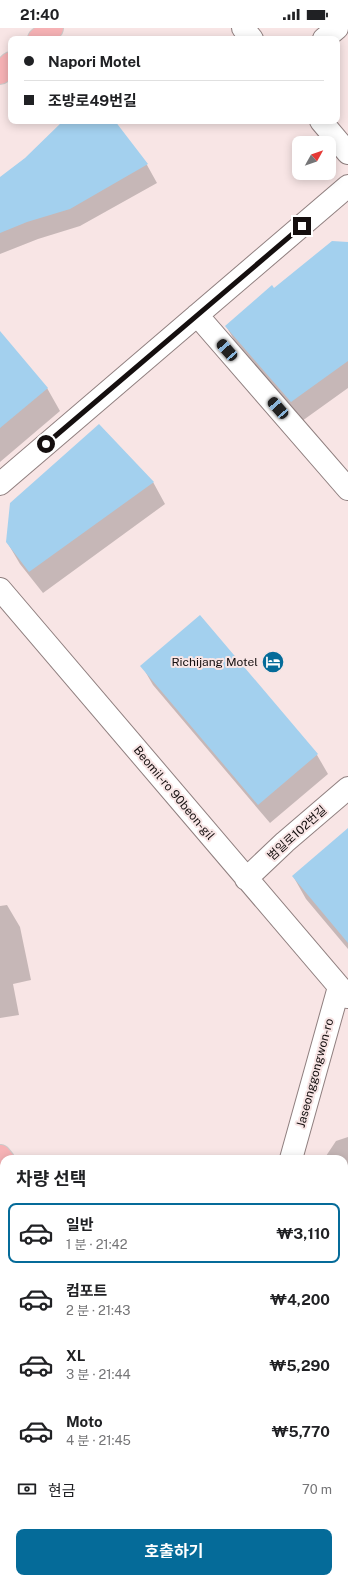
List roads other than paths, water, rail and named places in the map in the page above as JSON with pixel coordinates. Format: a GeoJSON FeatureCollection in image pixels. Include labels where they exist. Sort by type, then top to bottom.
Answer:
{"type":"FeatureCollection","features":[{"type":"Feature","properties":{"kind":"main road"},"geometry":{"type":"LineString","coordinates":[[43,36],[52,28]]}},
{"type":"Feature","properties":{"kind":"main road"},"geometry":{"type":"LineString","coordinates":[[0,73],[8,66]]}},
{"type":"Feature","properties":{"kind":"street"},"geometry":{"type":"LineString","coordinates":[[243,28],[250,36]]}},
{"type":"Feature","properties":{"kind":"street"},"geometry":{"type":"LineString","coordinates":[[328,36],[337,28]]}},
{"type":"Feature","properties":{"kind":"street"},"geometry":{"type":"LineString","coordinates":[[324,124],[348,153]]}},
{"type":"Feature","properties":{"kind":"street"},"geometry":{"type":"LineString","coordinates":[[0,484],[348,186]]}},
{"type":"Feature","properties":{"kind":"street"},"geometry":{"type":"LineString","coordinates":[[197,315],[348,489]]}},
{"type":"Feature","properties":{"kind":"street","name":"Beomil-ro 90beon-gil"},"geometry":{"type":"LineString","coordinates":[[0,589],[343,992]]}},
{"type":"Feature","properties":{"kind":"street","name":"범일로102번길"},"geometry":{"type":"LineString","coordinates":[[246,879],[285,842],[348,788]]}},
{"type":"Feature","properties":{"kind":"street","name":"Jaseonggongwon-ro"},"geometry":{"type":"LineString","coordinates":[[292,1155],[343,992]]}},
{"type":"Feature","properties":{"kind":"place","name":"Richijang Motel"},"geometry":{"type":"Point","coordinates":[273,662]}}]}
